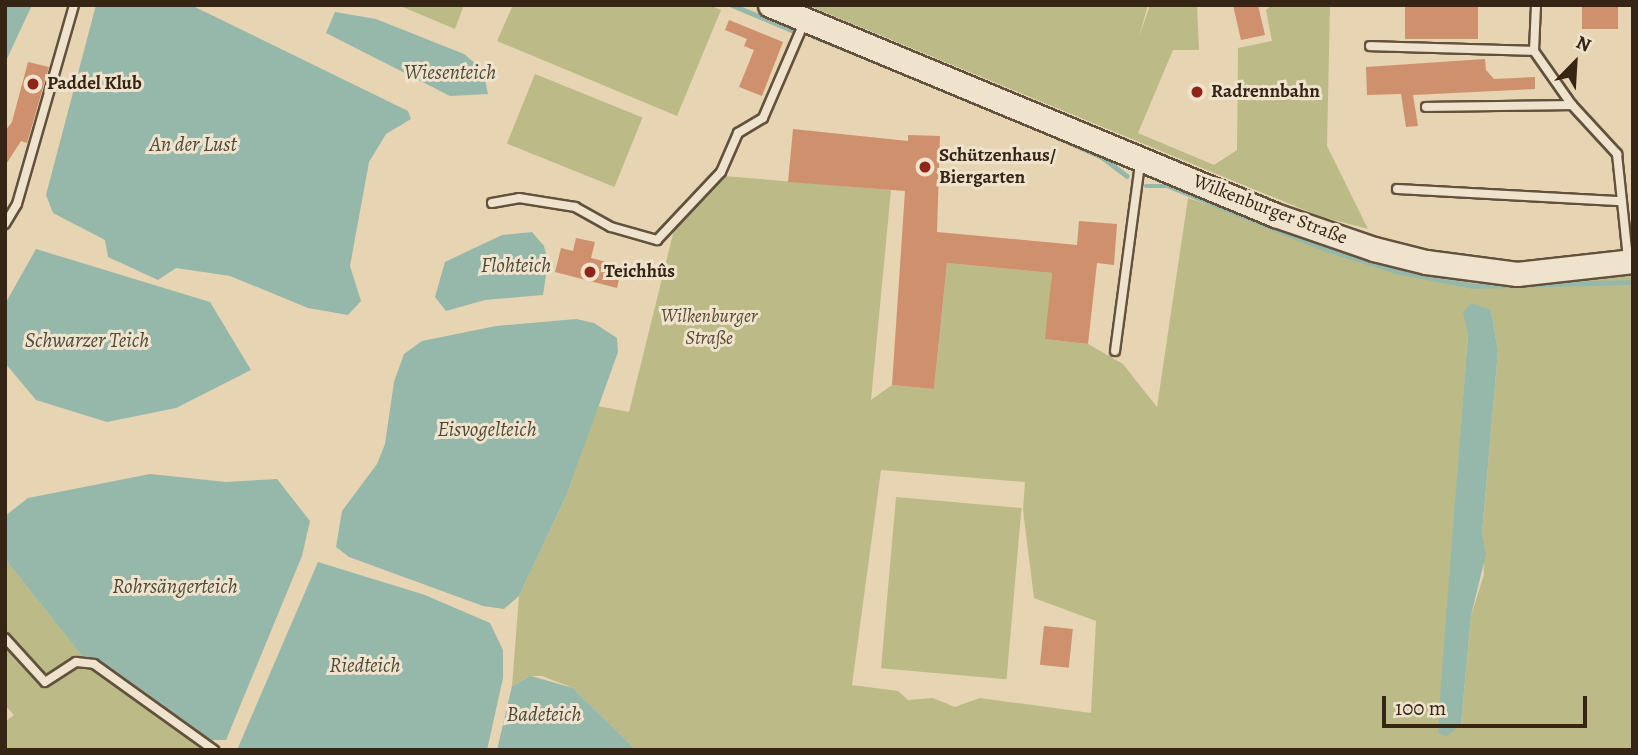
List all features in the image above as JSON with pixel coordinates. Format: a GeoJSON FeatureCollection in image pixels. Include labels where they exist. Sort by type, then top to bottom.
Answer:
{"type":"FeatureCollection","features":[{"type":"Feature","properties":{"kind":"main road","name":"Wilkenburger Straße"},"geometry":{"type":"LineString","coordinates":[[770,5],[1323,233],[1426,262],[1517,274],[1631,262]]}},
{"type":"Feature","properties":{"kind":"lane"},"geometry":{"type":"LineString","coordinates":[[5,224],[17,204],[74,5]]}},
{"type":"Feature","properties":{"kind":"lane"},"geometry":{"type":"LineString","coordinates":[[1536,5],[1534,51],[1572,105],[1616,154],[1631,262]]}},
{"type":"Feature","properties":{"kind":"lane"},"geometry":{"type":"LineString","coordinates":[[492,203],[520,198],[575,207],[611,227],[657,240],[721,172],[738,133],[763,118],[806,20]]}},
{"type":"Feature","properties":{"kind":"lane"},"geometry":{"type":"LineString","coordinates":[[1370,46],[1534,51]]}},
{"type":"Feature","properties":{"kind":"lane"},"geometry":{"type":"LineString","coordinates":[[1426,107],[1572,105]]}},
{"type":"Feature","properties":{"kind":"lane"},"geometry":{"type":"LineString","coordinates":[[1115,351],[1141,160]]}},
{"type":"Feature","properties":{"kind":"lane"},"geometry":{"type":"LineString","coordinates":[[1397,189],[1622,201]]}},
{"type":"Feature","properties":{"kind":"lane"},"geometry":{"type":"LineString","coordinates":[[5,638],[44,682],[76,662],[94,664],[214,750]]}},
{"type":"Feature","properties":{"kind":"green space"},"geometry":{"type":"Polygon","coordinates":[[[398,5],[464,5],[455,29],[398,5]]]}},
{"type":"Feature","properties":{"kind":"green space"},"geometry":{"type":"Polygon","coordinates":[[[513,5],[709,5],[721,10],[677,116],[497,41],[513,5]]]}},
{"type":"Feature","properties":{"kind":"green space"},"geometry":{"type":"Polygon","coordinates":[[[807,5],[1148,5],[1139,37],[1150,5],[1197,5],[1199,50],[1173,50],[1138,133],[1214,165],[1237,150],[1238,48],[1272,41],[1266,10],[1272,5],[1330,5],[1327,146],[1368,229],[1319,216],[807,5]]]}},
{"type":"Feature","properties":{"kind":"green space"},"geometry":{"type":"Polygon","coordinates":[[[535,74],[643,117],[614,187],[507,144],[535,74]]]}},
{"type":"Feature","properties":{"kind":"green space"},"geometry":{"type":"Polygon","coordinates":[[[724,176],[891,190],[871,400],[892,385],[934,389],[947,263],[1052,273],[1046,339],[1088,344],[1123,364],[1157,407],[1188,198],[1232,213],[1238,199],[1426,262],[1633,271],[1633,750],[636,750],[573,688],[542,676],[531,676],[512,686],[519,596],[567,494],[598,406],[629,412],[674,230],[724,176]],[[1491,310],[1468,334],[1438,733],[1461,725],[1471,616],[1484,574],[1482,534],[1498,351],[1491,310]],[[881,470],[852,685],[898,691],[908,700],[933,698],[955,707],[980,698],[1091,713],[1096,621],[1034,598],[1023,510],[1025,482],[881,470]]]}},
{"type":"Feature","properties":{"kind":"green space"},"geometry":{"type":"Polygon","coordinates":[[[896,497],[1022,508],[1007,679],[881,668],[896,497]]]}},
{"type":"Feature","properties":{"kind":"green space"},"geometry":{"type":"Polygon","coordinates":[[[5,559],[82,656],[77,667],[98,670],[211,750],[5,750],[5,722],[14,715],[5,705],[5,559]]]}},
{"type":"Feature","properties":{"kind":"water"},"geometry":{"type":"Polygon","coordinates":[[[5,5],[32,5],[5,63],[5,5]]]}},
{"type":"Feature","properties":{"kind":"water","name":"An der Lust"},"geometry":{"type":"Polygon","coordinates":[[[96,5],[191,5],[408,111],[411,119],[386,134],[369,162],[350,266],[361,301],[348,315],[308,308],[230,276],[176,268],[158,280],[108,257],[105,240],[53,213],[46,195],[96,5]]]}},
{"type":"Feature","properties":{"kind":"water","name":"Wiesenteich"},"geometry":{"type":"Polygon","coordinates":[[[335,12],[376,19],[464,54],[483,70],[488,94],[450,96],[326,33],[335,12]]]}},
{"type":"Feature","properties":{"kind":"water","name":"Flohteich"},"geometry":{"type":"Polygon","coordinates":[[[532,232],[544,246],[548,262],[543,295],[485,300],[446,311],[435,297],[445,262],[502,235],[532,232]]]}},
{"type":"Feature","properties":{"kind":"water","name":"Schwarzer Teich"},"geometry":{"type":"Polygon","coordinates":[[[36,249],[210,302],[251,370],[176,408],[107,422],[36,400],[5,363],[5,304],[36,249]]]}},
{"type":"Feature","properties":{"kind":"water"},"geometry":{"type":"Polygon","coordinates":[[[1471,303],[1491,310],[1498,351],[1482,534],[1486,554],[1471,616],[1461,725],[1446,736],[1438,733],[1441,681],[1468,334],[1463,312],[1471,303]]]}},
{"type":"Feature","properties":{"kind":"water","name":"Eisvogelteich"},"geometry":{"type":"Polygon","coordinates":[[[576,319],[594,323],[617,338],[618,352],[567,494],[519,596],[504,609],[483,606],[349,557],[336,547],[342,511],[377,464],[385,444],[394,382],[404,354],[422,341],[496,326],[576,319]]]}},
{"type":"Feature","properties":{"kind":"water","name":"Rohrsängerteich"},"geometry":{"type":"Polygon","coordinates":[[[150,474],[226,482],[277,479],[310,521],[302,556],[226,740],[211,740],[111,668],[82,656],[5,559],[5,516],[28,498],[150,474]]]}},
{"type":"Feature","properties":{"kind":"water","name":"Riedteich"},"geometry":{"type":"Polygon","coordinates":[[[318,562],[425,595],[490,623],[503,650],[503,678],[487,750],[237,750],[318,562]]]}},
{"type":"Feature","properties":{"kind":"water","name":"Badeteich"},"geometry":{"type":"Polygon","coordinates":[[[531,676],[573,688],[636,750],[497,750],[512,686],[531,676]]]}},
{"type":"Feature","properties":{"kind":"building"},"geometry":{"type":"Polygon","coordinates":[[[1233,5],[1258,5],[1265,35],[1241,40],[1233,5]]]}},
{"type":"Feature","properties":{"kind":"building"},"geometry":{"type":"Polygon","coordinates":[[[1582,5],[1618,5],[1618,29],[1582,29],[1582,5]]]}},
{"type":"Feature","properties":{"kind":"building"},"geometry":{"type":"Polygon","coordinates":[[[1405,7],[1478,7],[1478,39],[1405,39],[1405,7]]]}},
{"type":"Feature","properties":{"kind":"building"},"geometry":{"type":"Polygon","coordinates":[[[729,20],[783,42],[762,96],[739,87],[754,50],[744,46],[747,39],[725,30],[729,20]]]}},
{"type":"Feature","properties":{"kind":"building"},"geometry":{"type":"Polygon","coordinates":[[[1485,59],[1486,70],[1494,79],[1535,77],[1535,89],[1413,95],[1418,126],[1406,127],[1401,94],[1367,95],[1366,67],[1485,59]]]}},
{"type":"Feature","properties":{"kind":"building"},"geometry":{"type":"Polygon","coordinates":[[[28,62],[49,67],[27,143],[21,141],[5,166],[5,131],[12,122],[28,62]]]}},
{"type":"Feature","properties":{"kind":"building"},"geometry":{"type":"Polygon","coordinates":[[[793,129],[908,141],[908,135],[940,136],[937,232],[1077,245],[1079,221],[1117,224],[1114,265],[1097,263],[1088,344],[1045,339],[1052,273],[947,263],[934,389],[892,385],[905,191],[788,182],[793,129]]]}},
{"type":"Feature","properties":{"kind":"building"},"geometry":{"type":"Polygon","coordinates":[[[576,238],[595,242],[591,258],[622,266],[617,288],[555,272],[561,248],[573,251],[576,238]]]}},
{"type":"Feature","properties":{"kind":"building"},"geometry":{"type":"Polygon","coordinates":[[[1044,626],[1073,629],[1069,668],[1040,665],[1044,626]]]}},
{"type":"Feature","properties":{"kind":"waterway"},"geometry":{"type":"LineString","coordinates":[[732,5],[792,30]]}},
{"type":"Feature","properties":{"kind":"waterway"},"geometry":{"type":"LineString","coordinates":[[813,36],[895,69]]}},
{"type":"Feature","properties":{"kind":"waterway"},"geometry":{"type":"LineString","coordinates":[[1051,134],[1102,157],[1127,176]]}},
{"type":"Feature","properties":{"kind":"waterway"},"geometry":{"type":"LineString","coordinates":[[1146,186],[1169,186],[1326,249],[1396,271],[1473,286],[1633,282]]}},
{"type":"Feature","properties":{"kind":"place","name":"Paddel Klub"},"geometry":{"type":"Point","coordinates":[33,84]}},
{"type":"Feature","properties":{"kind":"place","name":"Radrennbahn"},"geometry":{"type":"Point","coordinates":[1197,92]}},
{"type":"Feature","properties":{"kind":"place","name":"Schützenhaus/ Biergarten"},"geometry":{"type":"Point","coordinates":[925,167]}},
{"type":"Feature","properties":{"kind":"place","name":"Teichhûs"},"geometry":{"type":"Point","coordinates":[590,272]}}]}
